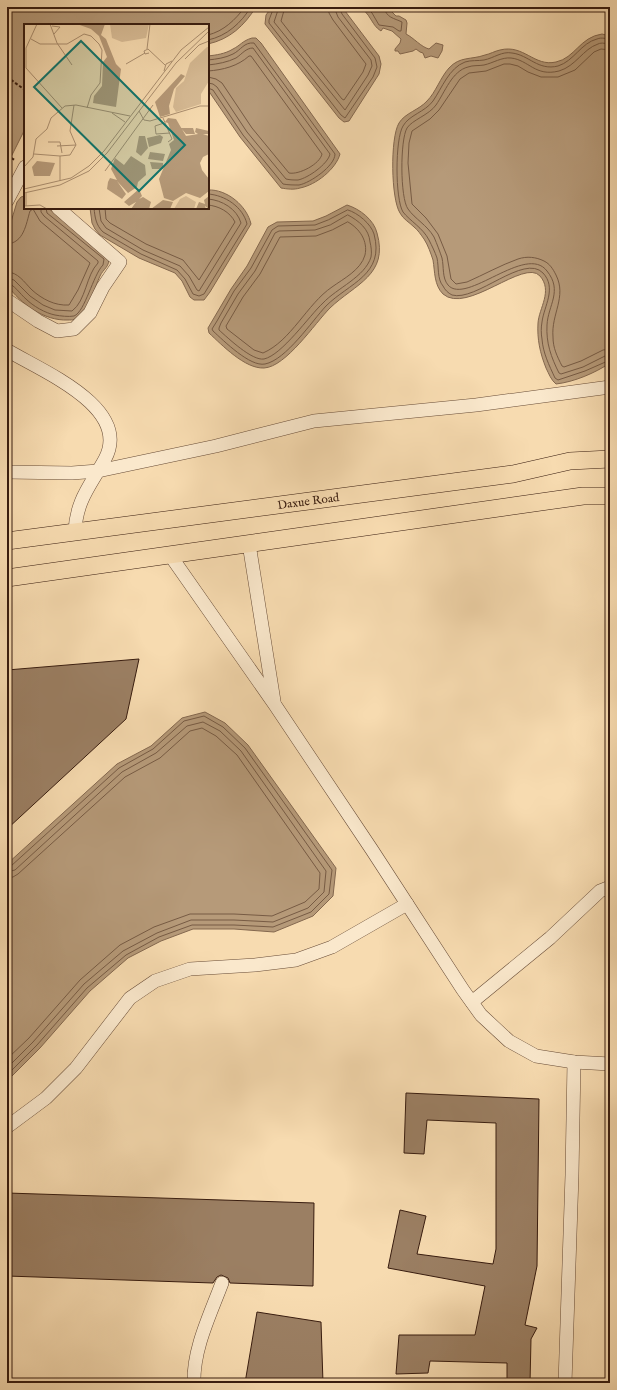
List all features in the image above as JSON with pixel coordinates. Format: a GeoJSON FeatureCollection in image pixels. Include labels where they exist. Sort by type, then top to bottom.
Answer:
{"type":"FeatureCollection","features":[{"type":"Feature","properties":{"kind":"main road","name":"Daxue Road"},"geometry":{"type":"LineString","coordinates":[[7,541],[513,474],[570,461],[610,459]]}},
{"type":"Feature","properties":{"kind":"main road"},"geometry":{"type":"LineString","coordinates":[[7,578],[583,496],[610,496]]}},
{"type":"Feature","properties":{"kind":"street"},"geometry":{"type":"LineString","coordinates":[[7,201],[21,171]]}},
{"type":"Feature","properties":{"kind":"street"},"geometry":{"type":"LineString","coordinates":[[7,300],[38,321],[57,331],[74,329],[90,313],[102,288],[120,262],[59,209]]}},
{"type":"Feature","properties":{"kind":"street"},"geometry":{"type":"LineString","coordinates":[[7,350],[58,378],[77,391],[92,404],[107,426],[110,435],[106,458],[81,501],[76,518],[76,532]]}},
{"type":"Feature","properties":{"kind":"street"},"geometry":{"type":"LineString","coordinates":[[7,472],[72,473],[98,471],[216,446],[314,421],[484,404],[610,387]]}},
{"type":"Feature","properties":{"kind":"street"},"geometry":{"type":"LineString","coordinates":[[249,544],[275,705]]}},
{"type":"Feature","properties":{"kind":"street"},"geometry":{"type":"LineString","coordinates":[[170,555],[275,705],[481,1015],[509,1041],[536,1056],[574,1062],[610,1064]]}},
{"type":"Feature","properties":{"kind":"street"},"geometry":{"type":"LineString","coordinates":[[472,1002],[550,938],[600,891],[610,887]]}},
{"type":"Feature","properties":{"kind":"street"},"geometry":{"type":"LineString","coordinates":[[7,1127],[51,1093],[76,1068],[130,998],[155,981],[190,969],[255,965],[296,960],[332,947],[407,904]]}},
{"type":"Feature","properties":{"kind":"street"},"geometry":{"type":"LineString","coordinates":[[565,1383],[572,1183],[574,1062]]}},
{"type":"Feature","properties":{"kind":"street"},"geometry":{"type":"LineString","coordinates":[[194,1383],[194,1368],[205,1327],[222,1283]]}},
{"type":"Feature","properties":{"kind":"path"},"geometry":{"type":"LineString","coordinates":[[7,77],[24,89]]}},
{"type":"Feature","properties":{"kind":"path"},"geometry":{"type":"LineString","coordinates":[[7,156],[21,171]]}},
{"type":"Feature","properties":{"kind":"water"},"geometry":{"type":"Polygon","coordinates":[[[7,7],[256,7],[247,20],[236,31],[223,39],[209,44],[209,24],[24,24],[24,131],[7,165],[7,7]]]}},
{"type":"Feature","properties":{"kind":"water"},"geometry":{"type":"Polygon","coordinates":[[[272,7],[342,7],[379,56],[381,64],[379,74],[349,121],[344,122],[339,118],[265,24],[266,15],[272,7]]]}},
{"type":"Feature","properties":{"kind":"water"},"geometry":{"type":"Polygon","coordinates":[[[361,7],[387,7],[396,16],[406,20],[406,34],[423,46],[429,49],[436,43],[443,45],[442,51],[438,58],[431,56],[425,58],[423,53],[416,49],[400,54],[398,51],[395,51],[401,39],[392,31],[383,28],[381,31],[379,30],[361,7]]]}},
{"type":"Feature","properties":{"kind":"water"},"geometry":{"type":"Polygon","coordinates":[[[602,34],[610,36],[610,363],[584,376],[556,384],[551,379],[546,368],[539,340],[538,323],[545,294],[544,282],[540,276],[532,272],[521,274],[466,298],[453,299],[443,294],[436,282],[433,260],[427,244],[417,230],[404,219],[397,206],[393,182],[394,141],[399,123],[408,114],[427,101],[453,64],[462,60],[480,57],[498,50],[508,49],[522,52],[535,59],[548,63],[556,62],[563,60],[588,39],[602,34]]]}},
{"type":"Feature","properties":{"kind":"water"},"geometry":{"type":"Polygon","coordinates":[[[256,38],[261,43],[340,154],[338,160],[330,171],[312,184],[295,189],[281,188],[240,137],[209,91],[209,56],[227,52],[236,48],[246,40],[256,38]]]}},
{"type":"Feature","properties":{"kind":"water"},"geometry":{"type":"Polygon","coordinates":[[[209,190],[215,190],[229,196],[241,205],[249,217],[251,224],[204,300],[194,300],[190,297],[182,281],[175,273],[139,258],[100,235],[92,223],[90,209],[209,209],[209,190]]]}},
{"type":"Feature","properties":{"kind":"water"},"geometry":{"type":"Polygon","coordinates":[[[24,196],[24,209],[49,209],[108,257],[108,265],[100,276],[89,303],[83,312],[73,320],[59,320],[50,318],[34,310],[19,299],[7,285],[7,235],[17,202],[21,197],[24,196]]]}},
{"type":"Feature","properties":{"kind":"water"},"geometry":{"type":"Polygon","coordinates":[[[347,205],[357,209],[370,219],[373,224],[377,233],[379,247],[378,259],[374,269],[367,277],[330,308],[291,353],[273,366],[264,368],[257,367],[242,361],[227,350],[209,333],[208,328],[231,289],[247,266],[268,227],[277,222],[313,221],[347,205]]]}},
{"type":"Feature","properties":{"kind":"water"},"geometry":{"type":"Polygon","coordinates":[[[205,712],[225,723],[248,745],[336,868],[333,896],[313,916],[274,932],[234,929],[193,929],[161,941],[128,958],[90,991],[40,1048],[7,1081],[7,864],[117,764],[151,746],[182,718],[205,712]]]}},
{"type":"Feature","properties":{"kind":"building"},"geometry":{"type":"Polygon","coordinates":[[[139,659],[126,719],[7,829],[7,670],[139,659]]]}},
{"type":"Feature","properties":{"kind":"building"},"geometry":{"type":"Polygon","coordinates":[[[406,1093],[539,1099],[537,1266],[525,1325],[537,1328],[531,1339],[530,1383],[507,1383],[507,1363],[430,1361],[428,1373],[396,1374],[399,1335],[475,1335],[485,1286],[388,1268],[400,1210],[426,1216],[417,1254],[493,1264],[496,1249],[496,1123],[427,1120],[424,1154],[404,1153],[406,1093]]]}},
{"type":"Feature","properties":{"kind":"building"},"geometry":{"type":"Polygon","coordinates":[[[7,1193],[314,1203],[313,1286],[230,1283],[228,1278],[221,1275],[217,1277],[213,1283],[7,1276],[7,1193]]]}},
{"type":"Feature","properties":{"kind":"building"},"geometry":{"type":"Polygon","coordinates":[[[257,1312],[321,1322],[323,1383],[245,1383],[257,1312]]]}}]}
